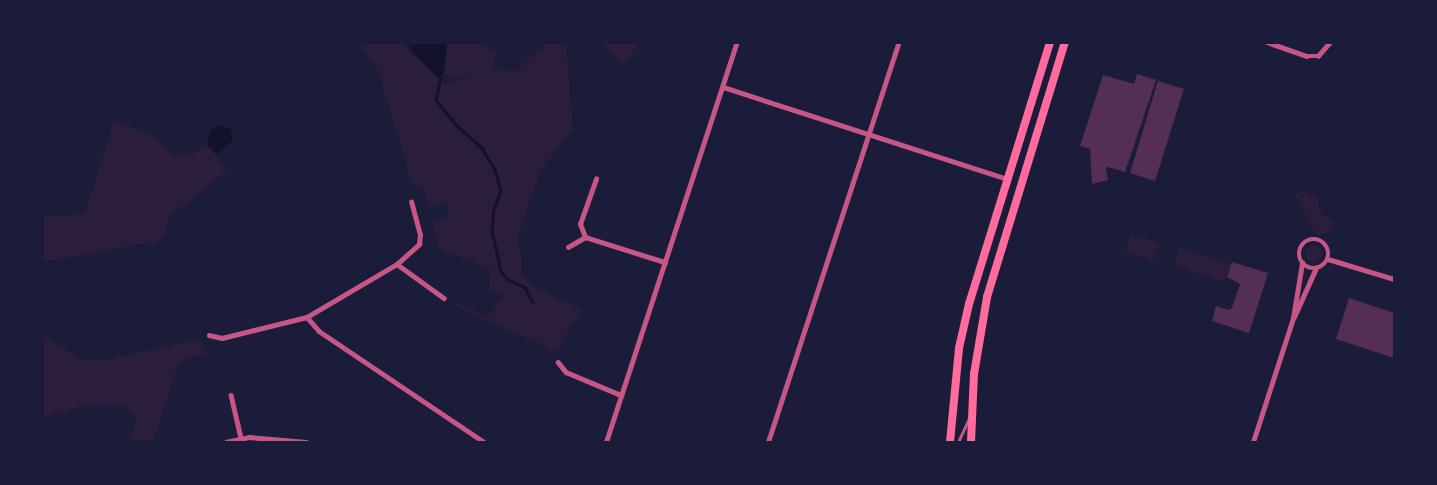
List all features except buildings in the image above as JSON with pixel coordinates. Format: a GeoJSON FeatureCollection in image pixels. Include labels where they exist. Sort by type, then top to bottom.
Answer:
{"type":"FeatureCollection","features":[{"type":"Feature","properties":{"kind":"highway"},"geometry":{"type":"LineString","coordinates":[[952,442],[964,325],[1006,179],[1050,42]]}},
{"type":"Feature","properties":{"kind":"highway"},"geometry":{"type":"LineString","coordinates":[[971,442],[977,352],[994,267],[1065,42]]}},
{"type":"Feature","properties":{"kind":"street"},"geometry":{"type":"LineString","coordinates":[[606,442],[737,42]]}},
{"type":"Feature","properties":{"kind":"street"},"geometry":{"type":"LineString","coordinates":[[768,442],[899,42]]}},
{"type":"Feature","properties":{"kind":"street"},"geometry":{"type":"LineString","coordinates":[[1267,42],[1307,56],[1318,56],[1330,42]]}},
{"type":"Feature","properties":{"kind":"street"},"geometry":{"type":"LineString","coordinates":[[723,87],[1006,179]]}},
{"type":"Feature","properties":{"kind":"street"},"geometry":{"type":"LineString","coordinates":[[585,237],[580,224],[596,179]]}},
{"type":"Feature","properties":{"kind":"street"},"geometry":{"type":"LineString","coordinates":[[209,335],[222,338],[307,317],[397,264],[419,244],[420,235],[411,202]]}},
{"type":"Feature","properties":{"kind":"street"},"geometry":{"type":"LineString","coordinates":[[568,247],[585,237],[665,262]]}},
{"type":"Feature","properties":{"kind":"street"},"geometry":{"type":"LineString","coordinates":[[1293,318],[1302,262],[1301,248],[1310,240],[1325,244],[1328,259]]}},
{"type":"Feature","properties":{"kind":"street"},"geometry":{"type":"LineString","coordinates":[[1253,442],[1293,318],[1316,268],[1328,259]]}},
{"type":"Feature","properties":{"kind":"street"},"geometry":{"type":"LineString","coordinates":[[1328,259],[1394,279]]}},
{"type":"Feature","properties":{"kind":"street"},"geometry":{"type":"LineString","coordinates":[[1302,262],[1316,268]]}},
{"type":"Feature","properties":{"kind":"street"},"geometry":{"type":"LineString","coordinates":[[397,264],[444,298]]}},
{"type":"Feature","properties":{"kind":"street"},"geometry":{"type":"LineString","coordinates":[[307,317],[320,331],[484,442]]}},
{"type":"Feature","properties":{"kind":"street"},"geometry":{"type":"LineString","coordinates":[[558,362],[566,372],[621,395]]}},
{"type":"Feature","properties":{"kind":"street"},"geometry":{"type":"LineString","coordinates":[[231,395],[232,410],[241,438]]}},
{"type":"Feature","properties":{"kind":"street"},"geometry":{"type":"LineString","coordinates":[[226,442],[241,438],[306,442]]}},
{"type":"Feature","properties":{"kind":"lane"},"geometry":{"type":"LineString","coordinates":[[952,442],[972,412]]}},
{"type":"Feature","properties":{"kind":"shaded area"},"geometry":{"type":"Polygon","coordinates":[[[357,43],[401,43],[443,84],[465,79],[468,76],[451,79],[444,73],[447,43],[487,43],[486,50],[496,51],[493,65],[495,70],[516,71],[546,43],[566,43],[573,129],[541,170],[517,239],[522,261],[521,275],[537,289],[583,309],[562,340],[559,349],[550,353],[544,345],[454,306],[456,303],[488,317],[504,294],[489,291],[491,270],[438,247],[432,221],[449,217],[446,203],[429,207],[424,188],[412,184],[377,68],[357,43]]]}},
{"type":"Feature","properties":{"kind":"shaded area"},"geometry":{"type":"Polygon","coordinates":[[[416,43],[447,43],[444,73],[439,78],[412,52],[416,43]]]}},
{"type":"Feature","properties":{"kind":"shaded area"},"geometry":{"type":"Polygon","coordinates":[[[602,43],[640,43],[623,64],[602,43]]]}},
{"type":"Feature","properties":{"kind":"shaded area"},"geometry":{"type":"Polygon","coordinates":[[[114,121],[153,135],[174,155],[193,154],[207,143],[227,171],[171,215],[164,235],[159,241],[43,262],[43,216],[85,214],[114,121]]]}},
{"type":"Feature","properties":{"kind":"shaded area"},"geometry":{"type":"Polygon","coordinates":[[[220,125],[230,129],[233,140],[217,154],[208,147],[207,141],[212,129],[220,125]]]}},
{"type":"Feature","properties":{"kind":"shaded area"},"geometry":{"type":"Polygon","coordinates":[[[1301,191],[1317,196],[1320,213],[1335,222],[1330,233],[1319,235],[1314,231],[1295,194],[1301,191]]]}},
{"type":"Feature","properties":{"kind":"shaded area"},"geometry":{"type":"Polygon","coordinates":[[[1131,234],[1160,243],[1154,260],[1125,251],[1131,234]]]}},
{"type":"Feature","properties":{"kind":"shaded area"},"geometry":{"type":"Polygon","coordinates":[[[1314,245],[1320,248],[1323,254],[1320,260],[1314,263],[1308,260],[1305,254],[1308,248],[1314,245]]]}},
{"type":"Feature","properties":{"kind":"shaded area"},"geometry":{"type":"Polygon","coordinates":[[[1180,248],[1228,264],[1232,262],[1227,277],[1222,282],[1174,266],[1180,248]]]}},
{"type":"Feature","properties":{"kind":"shaded area"},"geometry":{"type":"Polygon","coordinates":[[[42,334],[80,359],[107,360],[198,339],[206,354],[183,359],[178,364],[153,442],[129,442],[136,420],[126,405],[86,405],[43,417],[42,334]]]}},
{"type":"Feature","properties":{"kind":"waterway"},"geometry":{"type":"LineString","coordinates":[[409,42],[416,51]]}},
{"type":"Feature","properties":{"kind":"waterway"},"geometry":{"type":"LineString","coordinates":[[438,74],[441,77],[436,100],[456,125],[482,148],[495,170],[501,191],[494,209],[492,231],[501,271],[507,279],[525,287],[532,301]]}}]}
